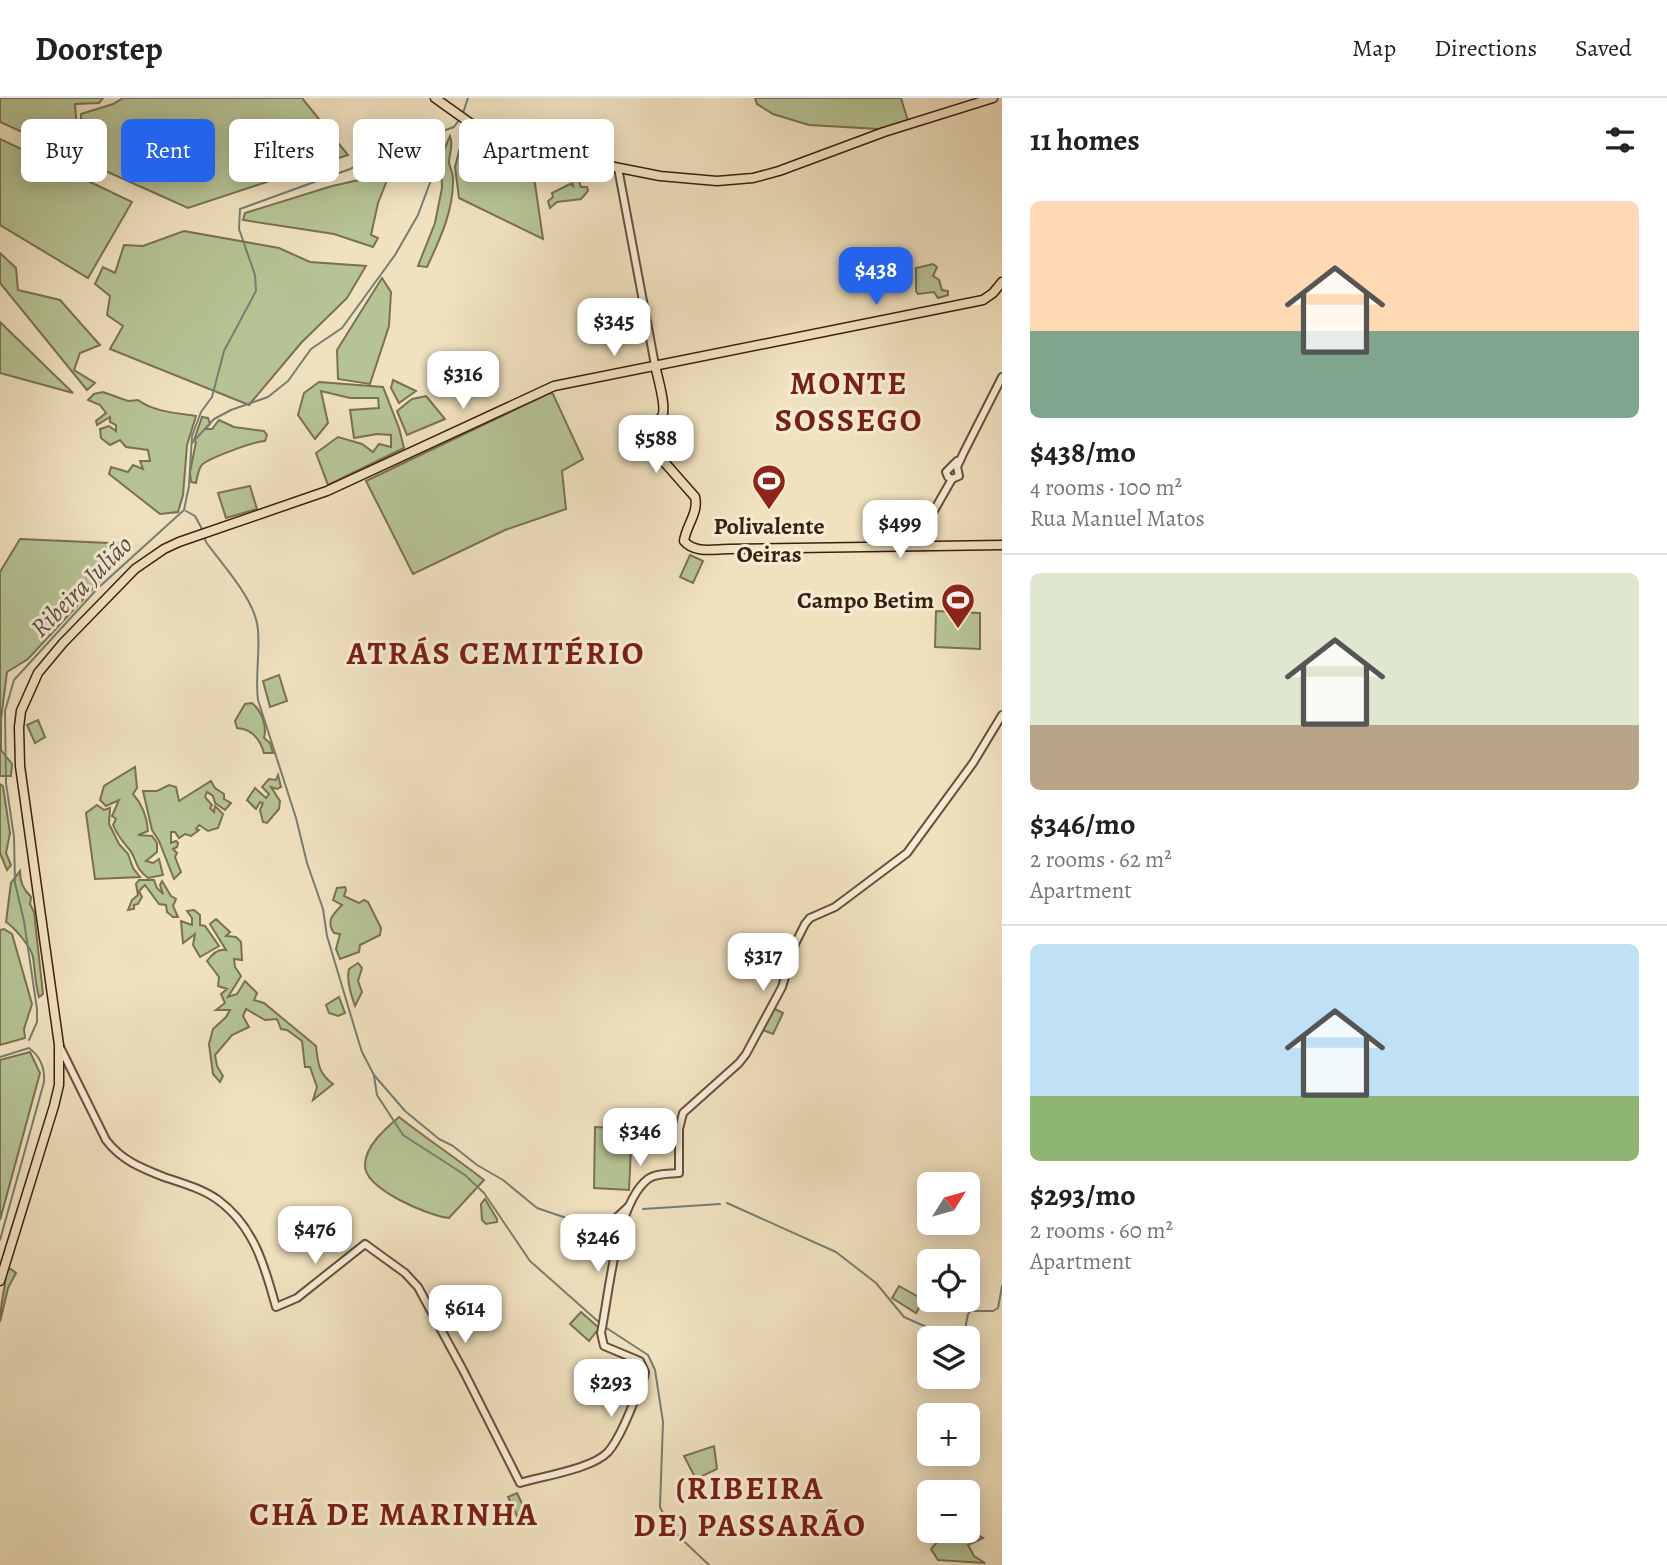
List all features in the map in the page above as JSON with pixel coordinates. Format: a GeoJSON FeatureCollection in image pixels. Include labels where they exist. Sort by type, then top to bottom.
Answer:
{"type":"FeatureCollection","features":[{"type":"Feature","properties":{"kind":"main road"},"geometry":{"type":"LineString","coordinates":[[435,98],[480,130],[518,148],[685,180],[717,181],[753,178],[779,172],[884,132],[993,98]]}},
{"type":"Feature","properties":{"kind":"main road"},"geometry":{"type":"LineString","coordinates":[[0,1281],[59,1085],[59,1045],[20,766],[19,727],[23,705],[36,676],[63,643],[135,569],[164,549],[327,491],[534,393],[569,382],[983,300],[999,293],[1002,282]]}},
{"type":"Feature","properties":{"kind":"main road"},"geometry":{"type":"LineString","coordinates":[[655,365],[664,411],[662,417],[649,427],[644,437],[695,497],[696,507],[684,541],[695,549],[1002,545]]}},
{"type":"Feature","properties":{"kind":"street"},"geometry":{"type":"LineString","coordinates":[[618,168],[655,365]]}},
{"type":"Feature","properties":{"kind":"street"},"geometry":{"type":"LineString","coordinates":[[955,467],[1002,377]]}},
{"type":"Feature","properties":{"kind":"street"},"geometry":{"type":"LineString","coordinates":[[949,477],[959,476],[955,467]]}},
{"type":"Feature","properties":{"kind":"street"},"geometry":{"type":"LineString","coordinates":[[920,546],[921,535],[949,477],[948,468],[955,467]]}},
{"type":"Feature","properties":{"kind":"street"},"geometry":{"type":"LineString","coordinates":[[59,1045],[99,1126],[114,1149],[136,1166],[211,1196],[234,1214],[261,1256],[276,1307],[297,1297],[365,1244],[405,1272],[418,1287],[520,1483],[596,1461],[612,1446],[630,1411],[645,1372],[635,1357],[604,1346],[601,1333],[619,1236],[629,1206],[647,1180],[657,1175],[679,1173],[679,1129],[683,1113],[746,1054],[786,976],[795,944],[805,924],[810,918],[835,906],[907,853],[973,763],[1002,715]]}},
{"type":"Feature","properties":{"kind":"green space"},"geometry":{"type":"Polygon","coordinates":[[[0,98],[103,98],[99,103],[75,104],[76,119],[21,119],[21,132],[0,122],[0,98]]]}},
{"type":"Feature","properties":{"kind":"green space"},"geometry":{"type":"Polygon","coordinates":[[[123,98],[302,98],[319,119],[229,119],[229,182],[266,182],[188,208],[130,182],[215,182],[215,119],[121,119],[121,178],[107,172],[107,119],[81,119],[81,114],[123,98]]]}},
{"type":"Feature","properties":{"kind":"green space"},"geometry":{"type":"Polygon","coordinates":[[[755,98],[901,98],[908,121],[879,129],[809,125],[773,114],[757,104],[755,98]]]}},
{"type":"Feature","properties":{"kind":"green space"},"geometry":{"type":"Polygon","coordinates":[[[450,136],[449,163],[453,190],[449,213],[427,267],[418,266],[435,223],[442,182],[445,182],[445,148],[450,136]]]}},
{"type":"Feature","properties":{"kind":"green space"},"geometry":{"type":"Polygon","coordinates":[[[0,139],[21,149],[21,182],[90,182],[132,202],[88,278],[0,225],[0,139]]]}},
{"type":"Feature","properties":{"kind":"green space"},"geometry":{"type":"Polygon","coordinates":[[[339,144],[348,155],[339,158],[339,144]]]}},
{"type":"Feature","properties":{"kind":"green space"},"geometry":{"type":"Polygon","coordinates":[[[459,151],[459,182],[535,182],[543,239],[459,198],[455,167],[459,151]]]}},
{"type":"Feature","properties":{"kind":"green space"},"geometry":{"type":"Polygon","coordinates":[[[353,181],[386,182],[378,203],[371,235],[378,238],[373,247],[334,234],[243,220],[245,213],[353,181]]]}},
{"type":"Feature","properties":{"kind":"green space"},"geometry":{"type":"Polygon","coordinates":[[[572,182],[579,182],[581,187],[587,187],[588,191],[581,199],[557,202],[550,208],[548,201],[553,197],[552,193],[570,184],[573,186],[572,182]]]}},
{"type":"Feature","properties":{"kind":"green space"},"geometry":{"type":"Polygon","coordinates":[[[184,231],[279,248],[310,262],[366,266],[347,298],[301,343],[249,405],[110,349],[123,326],[107,315],[110,296],[95,284],[103,267],[115,273],[124,245],[143,246],[184,231]]]}},
{"type":"Feature","properties":{"kind":"green space"},"geometry":{"type":"Polygon","coordinates":[[[0,253],[16,268],[18,290],[60,300],[100,345],[80,353],[74,370],[95,383],[87,390],[0,283],[0,253]]]}},
{"type":"Feature","properties":{"kind":"green space"},"geometry":{"type":"Polygon","coordinates":[[[933,264],[937,267],[933,276],[939,280],[942,290],[948,291],[948,295],[938,298],[934,292],[918,294],[916,291],[916,268],[933,264]]]}},
{"type":"Feature","properties":{"kind":"green space"},"geometry":{"type":"Polygon","coordinates":[[[382,278],[391,292],[389,326],[370,384],[338,379],[337,350],[382,278]]]}},
{"type":"Feature","properties":{"kind":"green space"},"geometry":{"type":"Polygon","coordinates":[[[0,322],[73,393],[0,373],[0,322]]]}},
{"type":"Feature","properties":{"kind":"green space"},"geometry":{"type":"Polygon","coordinates":[[[393,380],[416,391],[399,403],[391,388],[393,380]]]}},
{"type":"Feature","properties":{"kind":"green space"},"geometry":{"type":"Polygon","coordinates":[[[319,382],[383,387],[404,448],[328,485],[316,453],[338,437],[362,444],[373,452],[379,444],[391,447],[391,435],[377,434],[354,438],[350,410],[379,408],[378,398],[350,398],[321,391],[328,423],[315,439],[298,415],[304,393],[319,382]]]}},
{"type":"Feature","properties":{"kind":"green space"},"geometry":{"type":"Polygon","coordinates":[[[103,392],[128,401],[138,400],[158,410],[196,416],[187,445],[183,495],[178,512],[160,514],[109,474],[111,467],[128,472],[133,465],[143,469],[140,461],[150,461],[148,450],[126,447],[120,440],[110,445],[101,438],[100,429],[109,426],[116,431],[116,425],[110,422],[110,417],[97,425],[96,421],[106,413],[100,405],[88,400],[94,394],[103,392]]]}},
{"type":"Feature","properties":{"kind":"green space"},"geometry":{"type":"Polygon","coordinates":[[[550,393],[553,394],[583,459],[562,471],[566,509],[505,530],[413,574],[366,481],[550,393]]]}},
{"type":"Feature","properties":{"kind":"green space"},"geometry":{"type":"Polygon","coordinates":[[[426,396],[445,419],[407,435],[397,411],[412,399],[426,396]]]}},
{"type":"Feature","properties":{"kind":"green space"},"geometry":{"type":"Polygon","coordinates":[[[202,417],[208,418],[210,424],[205,429],[212,429],[219,420],[234,427],[264,431],[267,435],[265,441],[211,459],[201,466],[196,483],[191,482],[190,472],[196,442],[194,440],[202,417]]]}},
{"type":"Feature","properties":{"kind":"green space"},"geometry":{"type":"Polygon","coordinates":[[[250,486],[257,509],[226,518],[218,493],[250,486]]]}},
{"type":"Feature","properties":{"kind":"green space"},"geometry":{"type":"Polygon","coordinates":[[[20,539],[130,544],[113,567],[28,659],[7,672],[1,719],[1,750],[12,764],[11,776],[0,776],[0,572],[20,539]]]}},
{"type":"Feature","properties":{"kind":"green space"},"geometry":{"type":"Polygon","coordinates":[[[690,555],[703,561],[693,583],[680,577],[690,555]]]}},
{"type":"Feature","properties":{"kind":"green space","name":"Campo Betim"},"geometry":{"type":"Polygon","coordinates":[[[936,611],[980,613],[980,649],[935,647],[936,611]]]}},
{"type":"Feature","properties":{"kind":"green space"},"geometry":{"type":"Polygon","coordinates":[[[279,675],[287,701],[270,707],[263,681],[279,675]]]}},
{"type":"Feature","properties":{"kind":"green space"},"geometry":{"type":"Polygon","coordinates":[[[252,703],[261,714],[265,729],[264,738],[270,743],[273,753],[264,753],[255,736],[247,730],[237,728],[235,721],[245,704],[252,703]]]}},
{"type":"Feature","properties":{"kind":"green space"},"geometry":{"type":"Polygon","coordinates":[[[38,720],[45,737],[35,743],[27,725],[38,720]]]}},
{"type":"Feature","properties":{"kind":"green space"},"geometry":{"type":"Polygon","coordinates":[[[135,767],[137,788],[133,794],[144,811],[148,831],[138,835],[152,836],[157,843],[157,852],[146,861],[153,863],[159,859],[163,875],[148,878],[140,871],[132,852],[113,825],[116,819],[112,816],[119,800],[106,806],[100,800],[104,786],[135,767]]]}},
{"type":"Feature","properties":{"kind":"green space"},"geometry":{"type":"Polygon","coordinates":[[[278,775],[281,787],[271,787],[280,801],[279,809],[267,823],[263,822],[260,810],[263,803],[260,802],[256,809],[247,800],[255,788],[266,798],[269,794],[262,787],[269,779],[276,780],[278,775]]]}},
{"type":"Feature","properties":{"kind":"green space"},"geometry":{"type":"Polygon","coordinates":[[[211,781],[215,788],[224,794],[224,799],[231,803],[225,810],[215,803],[213,796],[207,792],[205,797],[212,805],[210,808],[214,812],[215,806],[223,814],[218,828],[208,831],[199,825],[196,829],[199,830],[191,836],[185,834],[179,838],[175,832],[171,832],[171,843],[178,843],[173,849],[177,853],[175,857],[181,872],[174,879],[152,830],[143,791],[157,791],[169,785],[176,787],[179,801],[211,781]]]}},
{"type":"Feature","properties":{"kind":"green space"},"geometry":{"type":"Polygon","coordinates":[[[0,784],[3,786],[10,833],[6,853],[11,865],[7,870],[0,853],[0,784]]]}},
{"type":"Feature","properties":{"kind":"green space"},"geometry":{"type":"Polygon","coordinates":[[[97,805],[104,810],[110,808],[109,824],[140,877],[95,879],[86,813],[97,805]]]}},
{"type":"Feature","properties":{"kind":"green space"},"geometry":{"type":"Polygon","coordinates":[[[20,871],[21,882],[31,897],[30,904],[34,912],[43,994],[39,997],[32,953],[6,922],[11,883],[20,871]]]}},
{"type":"Feature","properties":{"kind":"green space"},"geometry":{"type":"Polygon","coordinates":[[[139,880],[154,880],[163,894],[160,885],[162,881],[171,896],[176,899],[173,906],[178,917],[167,912],[166,905],[159,904],[145,885],[139,891],[142,897],[138,904],[134,905],[134,909],[128,910],[132,900],[138,895],[136,884],[139,880]]]}},
{"type":"Feature","properties":{"kind":"green space"},"geometry":{"type":"Polygon","coordinates":[[[345,887],[344,896],[359,903],[364,900],[368,902],[381,928],[380,935],[360,945],[359,952],[340,959],[336,949],[340,934],[334,933],[330,921],[342,905],[333,900],[337,888],[345,887]]]}},
{"type":"Feature","properties":{"kind":"green space"},"geometry":{"type":"Polygon","coordinates":[[[194,910],[200,915],[200,925],[205,926],[219,946],[200,957],[193,945],[195,934],[183,943],[181,921],[192,925],[192,918],[187,911],[194,910]]]}},
{"type":"Feature","properties":{"kind":"green space"},"geometry":{"type":"Polygon","coordinates":[[[216,919],[230,932],[226,936],[236,937],[241,942],[242,960],[234,959],[235,967],[241,976],[228,997],[237,994],[245,981],[257,993],[254,1000],[264,1003],[316,1046],[322,1072],[333,1084],[313,1100],[317,1087],[310,1067],[305,1067],[302,1041],[287,1030],[281,1029],[277,1019],[265,1020],[246,1009],[243,1016],[249,1027],[232,1035],[215,1055],[223,1076],[220,1082],[213,1074],[209,1044],[213,1029],[230,1010],[216,1010],[225,1003],[221,994],[227,989],[218,986],[219,977],[207,961],[215,952],[226,950],[210,924],[216,919]]]}},
{"type":"Feature","properties":{"kind":"green space"},"geometry":{"type":"Polygon","coordinates":[[[4,929],[12,934],[32,1004],[24,1029],[25,1038],[0,1045],[0,930],[4,929]]]}},
{"type":"Feature","properties":{"kind":"green space"},"geometry":{"type":"Polygon","coordinates":[[[358,963],[362,968],[358,981],[362,992],[355,1006],[349,988],[348,973],[349,969],[358,963]]]}},
{"type":"Feature","properties":{"kind":"green space"},"geometry":{"type":"Polygon","coordinates":[[[339,997],[345,1013],[338,1016],[329,1013],[326,1005],[339,997]]]}},
{"type":"Feature","properties":{"kind":"green space"},"geometry":{"type":"Polygon","coordinates":[[[773,1008],[783,1013],[773,1034],[763,1030],[773,1008]]]}},
{"type":"Feature","properties":{"kind":"green space"},"geometry":{"type":"Polygon","coordinates":[[[30,1052],[40,1073],[0,1220],[0,1060],[30,1052]]]}},
{"type":"Feature","properties":{"kind":"green space"},"geometry":{"type":"Polygon","coordinates":[[[399,1117],[484,1180],[449,1218],[399,1200],[375,1183],[368,1174],[365,1165],[368,1151],[377,1138],[399,1117]]]}},
{"type":"Feature","properties":{"kind":"green space"},"geometry":{"type":"Polygon","coordinates":[[[595,1127],[632,1129],[629,1190],[594,1188],[595,1127]]]}},
{"type":"Feature","properties":{"kind":"green space"},"geometry":{"type":"Polygon","coordinates":[[[485,1199],[497,1222],[486,1224],[482,1220],[481,1204],[485,1199]]]}},
{"type":"Feature","properties":{"kind":"green space"},"geometry":{"type":"Polygon","coordinates":[[[11,1269],[16,1273],[8,1288],[0,1322],[6,1270],[11,1269]]]}},
{"type":"Feature","properties":{"kind":"green space"},"geometry":{"type":"Polygon","coordinates":[[[899,1286],[917,1296],[917,1311],[916,1313],[892,1298],[899,1286]]]}},
{"type":"Feature","properties":{"kind":"green space"},"geometry":{"type":"Polygon","coordinates":[[[581,1312],[599,1328],[589,1341],[570,1324],[581,1312]]]}},
{"type":"Feature","properties":{"kind":"green space"},"geometry":{"type":"Polygon","coordinates":[[[714,1446],[717,1469],[696,1479],[684,1456],[714,1446]]]}},
{"type":"Feature","properties":{"kind":"green space"},"geometry":{"type":"Polygon","coordinates":[[[517,1493],[526,1512],[517,1516],[508,1497],[517,1493]]]}},
{"type":"Feature","properties":{"kind":"green space"},"geometry":{"type":"Polygon","coordinates":[[[936,1543],[972,1543],[968,1545],[974,1556],[985,1563],[938,1560],[931,1549],[936,1543]]]}},
{"type":"Feature","properties":{"kind":"waterway"},"geometry":{"type":"LineString","coordinates":[[463,113],[468,98]]}},
{"type":"Feature","properties":{"kind":"waterway","name":"Ribeira Julião"},"geometry":{"type":"LineString","coordinates":[[29,1040],[37,1022],[37,1009],[24,921],[15,883],[14,837],[6,783],[5,711],[14,680],[98,588],[184,510],[189,486],[192,436],[201,412],[212,397],[224,351],[256,291],[255,275],[239,229],[240,209],[350,169],[372,158],[400,122],[413,121],[427,131],[443,131],[454,127],[459,120]]}},
{"type":"Feature","properties":{"kind":"waterway"},"geometry":{"type":"LineString","coordinates":[[192,443],[214,419],[268,397],[288,381],[311,349],[342,328],[395,255],[418,215],[430,182]]}},
{"type":"Feature","properties":{"kind":"waterway"},"geometry":{"type":"LineString","coordinates":[[186,511],[195,516],[202,529]]}},
{"type":"Feature","properties":{"kind":"waterway"},"geometry":{"type":"LineString","coordinates":[[204,537],[245,595],[256,619],[258,700],[323,909],[327,936],[357,1036],[374,1075],[405,1111],[439,1139],[503,1180],[537,1208],[584,1224],[614,1223]]}},
{"type":"Feature","properties":{"kind":"waterway","name":"Ribeira Julião"},"geometry":{"type":"LineString","coordinates":[[0,1057],[29,1048],[39,1059],[44,1077],[0,1240]]}},
{"type":"Feature","properties":{"kind":"waterway"},"geometry":{"type":"LineString","coordinates":[[374,1076],[377,1095],[403,1135],[465,1175],[484,1193],[530,1261],[601,1324]]}},
{"type":"Feature","properties":{"kind":"waterway"},"geometry":{"type":"LineString","coordinates":[[727,1203],[836,1252],[876,1283],[904,1317],[931,1329],[964,1335],[971,1311],[993,1311],[998,1308],[1002,1286]]}},
{"type":"Feature","properties":{"kind":"waterway"},"geometry":{"type":"LineString","coordinates":[[643,1209],[720,1204]]}},
{"type":"Feature","properties":{"kind":"waterway"},"geometry":{"type":"LineString","coordinates":[[605,1327],[648,1355],[655,1370],[663,1422],[660,1507],[671,1529],[709,1565]]}},
{"type":"Feature","properties":{"kind":"place","name":"Polivalente Oeiras"},"geometry":{"type":"Point","coordinates":[769,511]}},
{"type":"Feature","properties":{"kind":"place","name":"Campo Betim"},"geometry":{"type":"Point","coordinates":[958,630]}},
{"type":"Feature","properties":{"kind":"district","name":"MONTE SOSSEGO"},"geometry":{"type":"Point","coordinates":[849,402]}},
{"type":"Feature","properties":{"kind":"district","name":"ATRÁS CEMITÉRIO"},"geometry":{"type":"Point","coordinates":[496,653]}},
{"type":"Feature","properties":{"kind":"district","name":"(RIBEIRA DE) PASSARÃO"},"geometry":{"type":"Point","coordinates":[750,1506]}},
{"type":"Feature","properties":{"kind":"district","name":"CHÃ DE MARINHA"},"geometry":{"type":"Point","coordinates":[394,1514]}}]}
